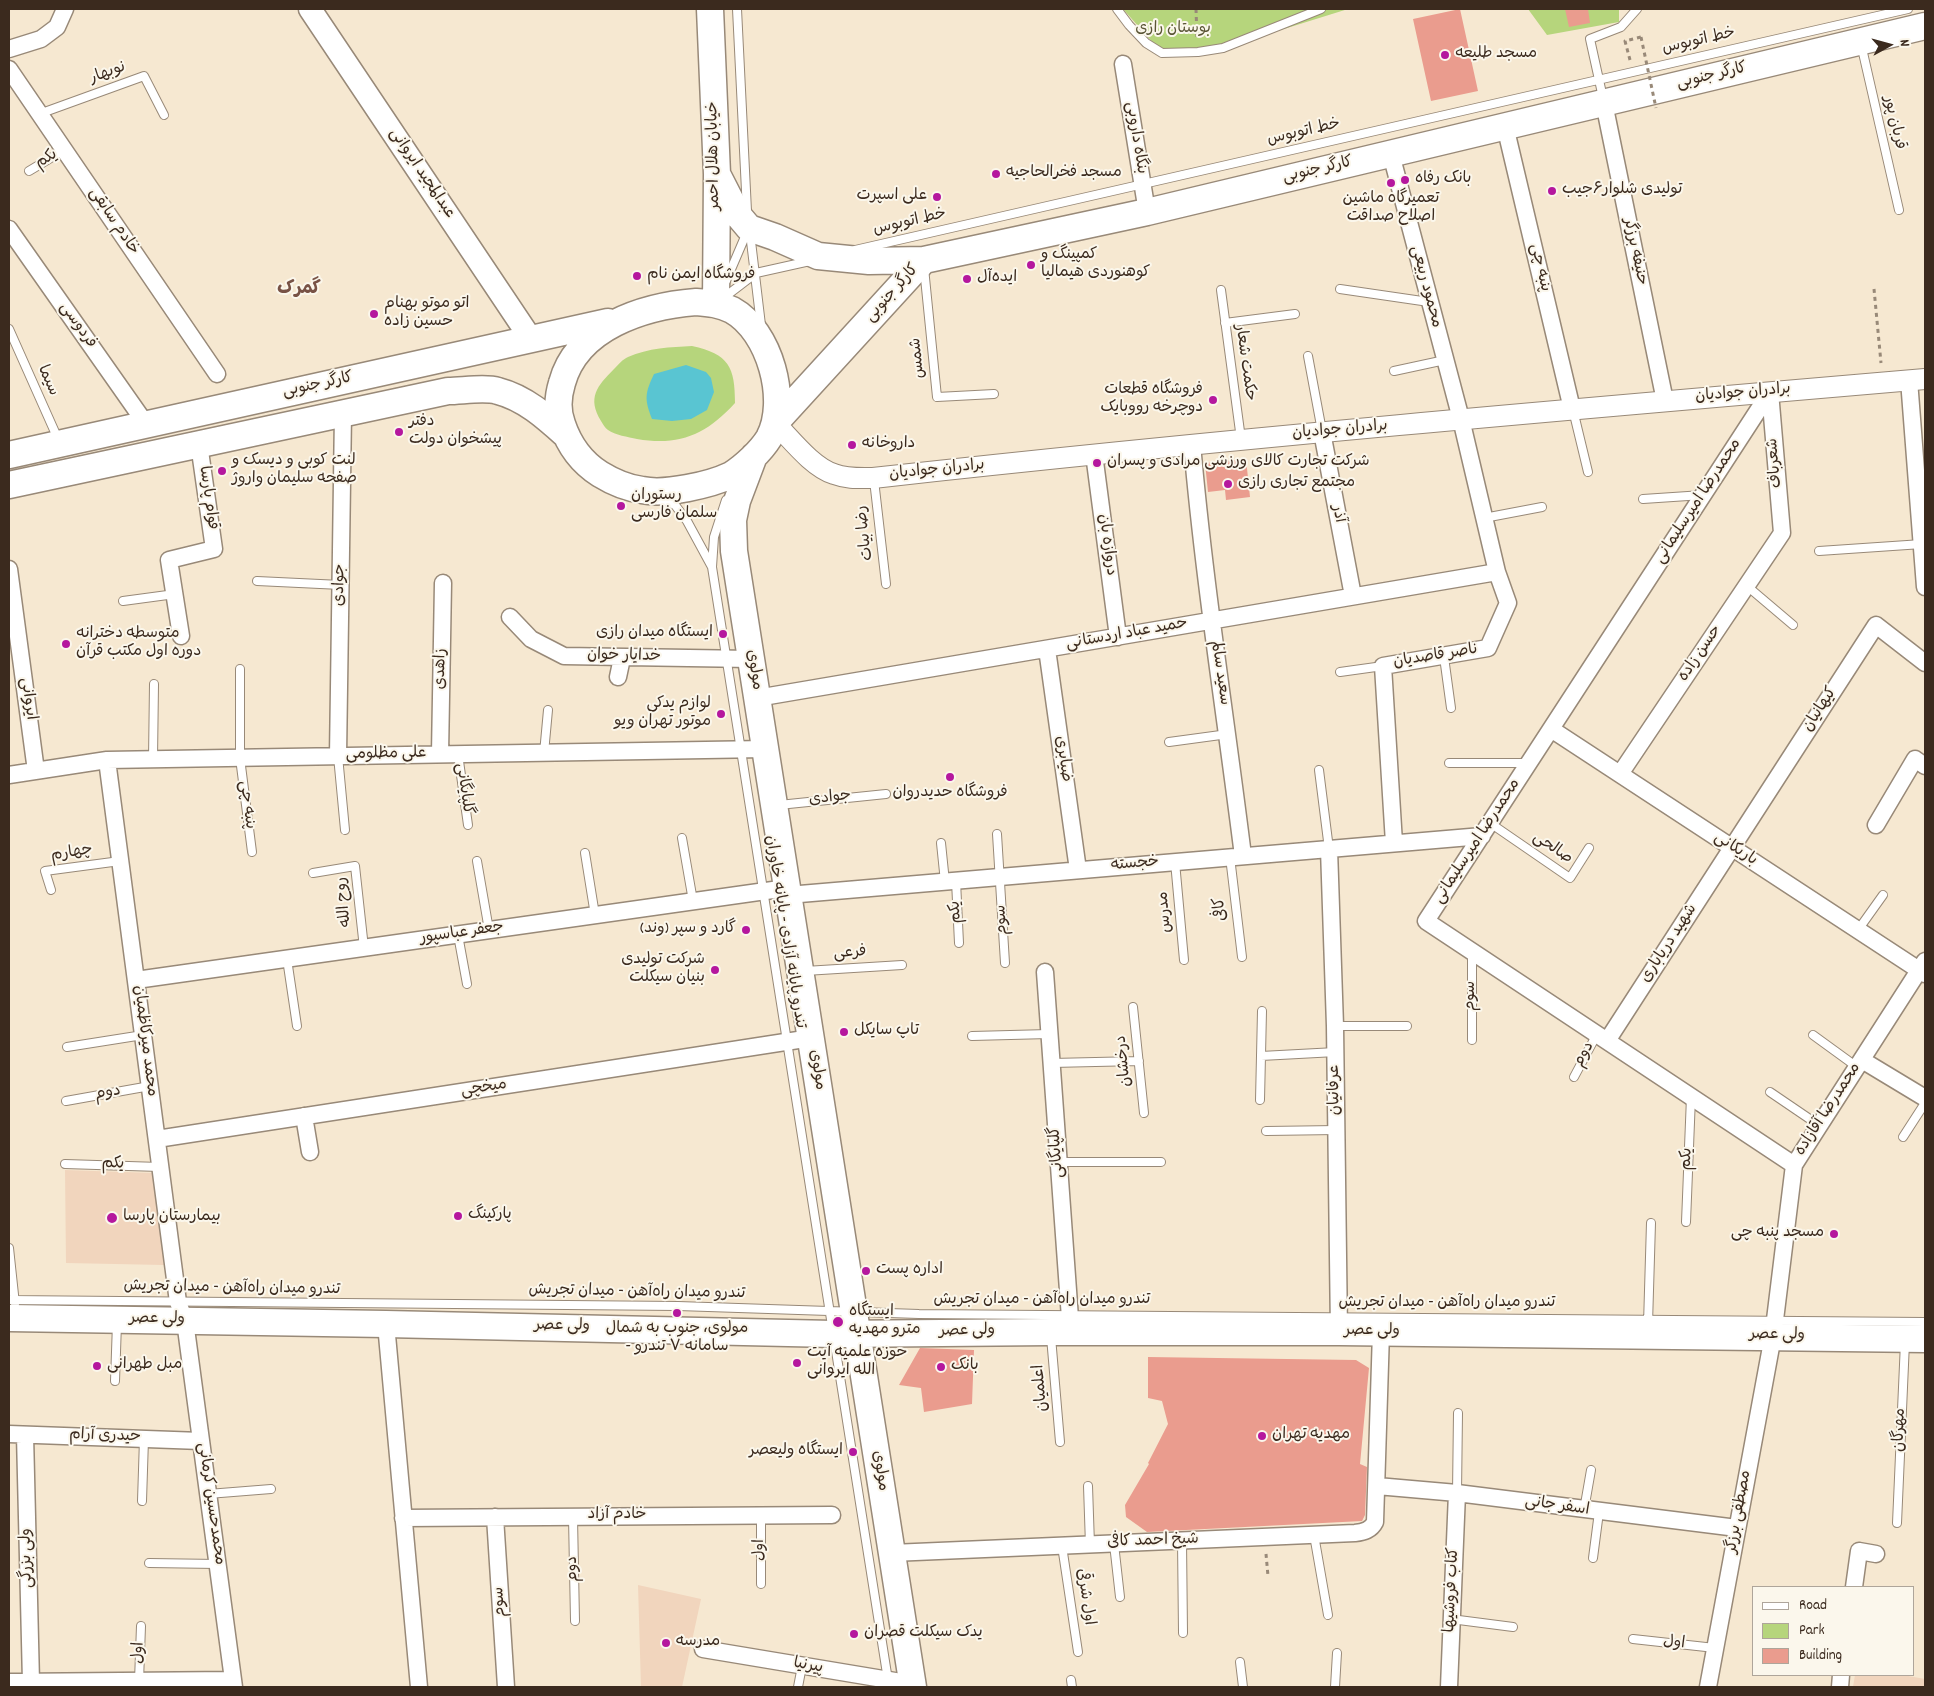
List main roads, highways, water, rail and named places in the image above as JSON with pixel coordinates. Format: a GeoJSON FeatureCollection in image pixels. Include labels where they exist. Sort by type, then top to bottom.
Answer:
{"type":"FeatureCollection","features":[{"type":"Feature","properties":{"kind":"main road","name":"عبدالمجید ایروانی"},"geometry":{"type":"LineString","coordinates":[[310,9],[531,339]]}},
{"type":"Feature","properties":{"kind":"main road","name":"خیابان هلال احمر"},"geometry":{"type":"LineString","coordinates":[[710,9],[717,174],[716,303]]}},
{"type":"Feature","properties":{"kind":"main road","name":"کارگر جنوبی"},"geometry":{"type":"LineString","coordinates":[[775,423],[924,260],[1147,212],[1925,26]]}},
{"type":"Feature","properties":{"kind":"main road"},"geometry":{"type":"LineString","coordinates":[[717,174],[738,215],[749,228],[818,256],[869,261],[924,260]]}},
{"type":"Feature","properties":{"kind":"main road"},"geometry":{"type":"LineString","coordinates":[[716,303],[733,311],[748,322],[758,334],[765,348],[776,385],[775,423],[768,439],[754,456],[731,474],[699,486],[644,491],[621,485],[599,474],[586,464],[574,450],[561,420],[559,404],[564,376],[572,359],[583,346],[627,317],[671,304],[716,303]]}},
{"type":"Feature","properties":{"kind":"main road","name":"کارگر جنوبی"},"geometry":{"type":"LineString","coordinates":[[9,455],[627,317]]}},
{"type":"Feature","properties":{"kind":"main road","name":"کارگر جنوبی"},"geometry":{"type":"LineString","coordinates":[[9,485],[448,391],[497,390],[517,398],[542,413],[566,435]]}},
{"type":"Feature","properties":{"kind":"main road","name":"مولوی"},"geometry":{"type":"LineString","coordinates":[[754,456],[737,501],[733,520],[739,659],[757,698],[753,749],[774,805],[779,891],[800,971],[799,1040],[843,1322],[892,1553],[901,1685]]}},
{"type":"Feature","properties":{"kind":"main road","name":"ولی عصر"},"geometry":{"type":"LineString","coordinates":[[12,1309],[117,1319],[181,1312],[386,1324],[843,1322],[1064,1326],[1339,1325],[1382,1332],[1648,1327],[1773,1328],[1915,1339]]}},
{"type":"Feature","properties":{"kind":"water"},"geometry":{"type":"Polygon","coordinates":[[[686,365],[706,372],[711,378],[714,392],[707,410],[691,419],[672,421],[652,419],[647,396],[654,374],[686,365]]]}},
{"type":"Feature","properties":{"kind":"place","name":"مسجد طلیعه"},"geometry":{"type":"Point","coordinates":[1445,55]}},
{"type":"Feature","properties":{"kind":"place","name":"مسجد فخرالحاجیه"},"geometry":{"type":"Point","coordinates":[996,174]}},
{"type":"Feature","properties":{"kind":"place","name":"بانک رفاه"},"geometry":{"type":"Point","coordinates":[1405,180]}},
{"type":"Feature","properties":{"kind":"place","name":"تعمیرگاه ماشین اصلاح صداقت"},"geometry":{"type":"Point","coordinates":[1391,183]}},
{"type":"Feature","properties":{"kind":"place","name":"تولیدی شلوار۶جیب"},"geometry":{"type":"Point","coordinates":[1552,191]}},
{"type":"Feature","properties":{"kind":"place","name":"علی اسپرت"},"geometry":{"type":"Point","coordinates":[937,197]}},
{"type":"Feature","properties":{"kind":"place","name":"کمپینگ و کوهنوردی هیمالیا"},"geometry":{"type":"Point","coordinates":[1031,265]}},
{"type":"Feature","properties":{"kind":"place","name":"فروشگاه ایمن نام"},"geometry":{"type":"Point","coordinates":[637,276]}},
{"type":"Feature","properties":{"kind":"place","name":"ایده‌آل"},"geometry":{"type":"Point","coordinates":[967,279]}},
{"type":"Feature","properties":{"kind":"place","name":"اتو موتو بهنام حسین زاده"},"geometry":{"type":"Point","coordinates":[374,314]}},
{"type":"Feature","properties":{"kind":"place","name":"فروشگاه قطعات دوچرخه رووبایک"},"geometry":{"type":"Point","coordinates":[1213,400]}},
{"type":"Feature","properties":{"kind":"place","name":"دفتر پیشخوان دولت"},"geometry":{"type":"Point","coordinates":[399,432]}},
{"type":"Feature","properties":{"kind":"place","name":"داروخانه"},"geometry":{"type":"Point","coordinates":[852,445]}},
{"type":"Feature","properties":{"kind":"place","name":"شرکت تجارت کالای ورزشی مرادی و پسران"},"geometry":{"type":"Point","coordinates":[1097,463]}},
{"type":"Feature","properties":{"kind":"place","name":"لنت کوبی و دیسک و صفحه سلیمان واروژ"},"geometry":{"type":"Point","coordinates":[222,471]}},
{"type":"Feature","properties":{"kind":"place","name":"مجتمع تجاری رازی"},"geometry":{"type":"Point","coordinates":[1228,484]}},
{"type":"Feature","properties":{"kind":"place","name":"رستوران سلمان فارسی"},"geometry":{"type":"Point","coordinates":[621,506]}},
{"type":"Feature","properties":{"kind":"place","name":"ایستگاه میدان رازی"},"geometry":{"type":"Point","coordinates":[723,634]}},
{"type":"Feature","properties":{"kind":"place","name":"متوسطه دخترانه دوره اول مکتب قرآن"},"geometry":{"type":"Point","coordinates":[66,644]}},
{"type":"Feature","properties":{"kind":"place","name":"لوازم یدکی موتور تهران ویو"},"geometry":{"type":"Point","coordinates":[721,714]}},
{"type":"Feature","properties":{"kind":"place","name":"فروشگاه حدیدروان"},"geometry":{"type":"Point","coordinates":[950,777]}},
{"type":"Feature","properties":{"kind":"place","name":"گارد و سپر (وند)"},"geometry":{"type":"Point","coordinates":[746,930]}},
{"type":"Feature","properties":{"kind":"place","name":"شرکت تولیدی بنیان سیکلت"},"geometry":{"type":"Point","coordinates":[715,970]}},
{"type":"Feature","properties":{"kind":"place","name":"تاپ سایکل"},"geometry":{"type":"Point","coordinates":[844,1032]}},
{"type":"Feature","properties":{"kind":"place","name":"پارکینگ"},"geometry":{"type":"Point","coordinates":[458,1216]}},
{"type":"Feature","properties":{"kind":"place","name":"بیمارستان پارسا"},"geometry":{"type":"Point","coordinates":[112,1218]}},
{"type":"Feature","properties":{"kind":"place","name":"مسجد پنبه چی"},"geometry":{"type":"Point","coordinates":[1834,1234]}},
{"type":"Feature","properties":{"kind":"place","name":"اداره پست"},"geometry":{"type":"Point","coordinates":[866,1271]}},
{"type":"Feature","properties":{"kind":"place","name":"مولوی، جنوب به شمال - سامانه ۷ تندرو"},"geometry":{"type":"Point","coordinates":[677,1313]}},
{"type":"Feature","properties":{"kind":"place","name":"ایستگاه مترو مهدیه"},"geometry":{"type":"Point","coordinates":[838,1322]}},
{"type":"Feature","properties":{"kind":"place","name":"حوزه علمیه آیت‌ الله ایروانی"},"geometry":{"type":"Point","coordinates":[797,1363]}},
{"type":"Feature","properties":{"kind":"place","name":"مبل طهرانی"},"geometry":{"type":"Point","coordinates":[97,1366]}},
{"type":"Feature","properties":{"kind":"place","name":"بانک"},"geometry":{"type":"Point","coordinates":[941,1367]}},
{"type":"Feature","properties":{"kind":"place","name":"مهدیه تهران"},"geometry":{"type":"Point","coordinates":[1262,1436]}},
{"type":"Feature","properties":{"kind":"place","name":"ایستگاه ولیعصر"},"geometry":{"type":"Point","coordinates":[853,1452]}},
{"type":"Feature","properties":{"kind":"place","name":"یدک سیکلت قصران"},"geometry":{"type":"Point","coordinates":[854,1634]}},
{"type":"Feature","properties":{"kind":"place","name":"مدرسه"},"geometry":{"type":"Point","coordinates":[666,1643]}},
{"type":"Feature","properties":{"kind":"district","name":"گمرک"},"geometry":{"type":"Point","coordinates":[299,291]}},
{"type":"Feature","properties":{"kind":"park label","name":"بوستان رازی"},"geometry":{"type":"Point","coordinates":[1173,30]}}]}
